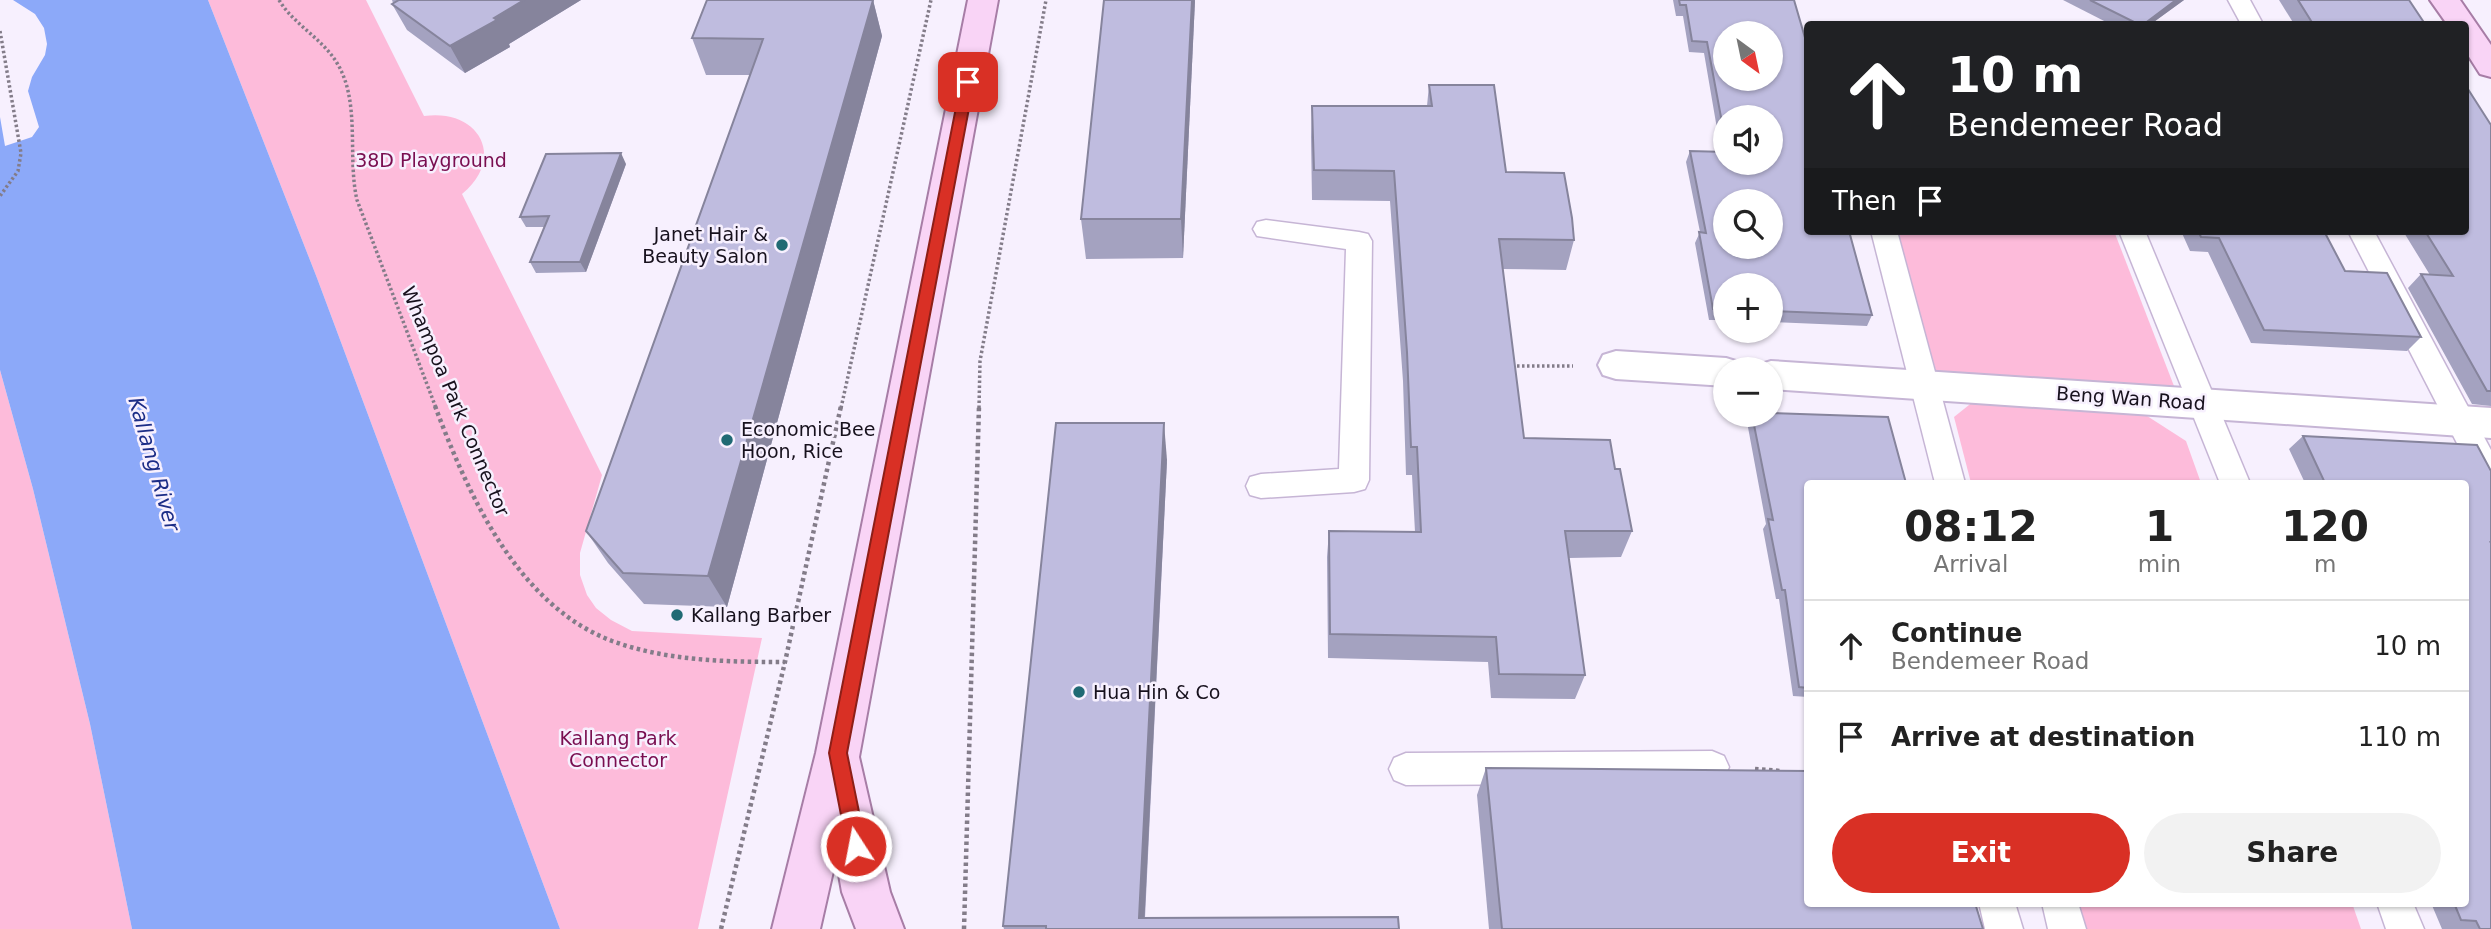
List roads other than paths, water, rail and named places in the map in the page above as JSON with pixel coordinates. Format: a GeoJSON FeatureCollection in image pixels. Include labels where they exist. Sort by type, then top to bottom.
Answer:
{"type":"FeatureCollection","features":[{"type":"Feature","properties":{"kind":"main road"},"geometry":{"type":"LineString","coordinates":[[796,929],[838,753],[983,0]]}},
{"type":"Feature","properties":{"kind":"main road"},"geometry":{"type":"LineString","coordinates":[[2445,0],[2460,21]]}},
{"type":"Feature","properties":{"kind":"main road"},"geometry":{"type":"LineString","coordinates":[[2469,34],[2491,67]]}},
{"type":"Feature","properties":{"kind":"main road"},"geometry":{"type":"LineString","coordinates":[[838,753],[866,892],[880,929]]}},
{"type":"Feature","properties":{"kind":"street"},"geometry":{"type":"LineString","coordinates":[[1616,365],[1713,371]]}},
{"type":"Feature","properties":{"kind":"street","name":"Beng Wan Road"},"geometry":{"type":"LineString","coordinates":[[1783,376],[2476,422]]}},
{"type":"Feature","properties":{"kind":"lane"},"geometry":{"type":"LineString","coordinates":[[2239,0],[2250,21]]}},
{"type":"Feature","properties":{"kind":"lane"},"geometry":{"type":"LineString","coordinates":[[1261,486],[1354,480],[1357,368],[1359,241],[1266,229]]}},
{"type":"Feature","properties":{"kind":"lane"},"geometry":{"type":"LineString","coordinates":[[1885,235],[1949,480]]}},
{"type":"Feature","properties":{"kind":"lane"},"geometry":{"type":"LineString","coordinates":[[2134,235],[2234,480]]}},
{"type":"Feature","properties":{"kind":"lane"},"geometry":{"type":"LineString","coordinates":[[2363,235],[2476,422],[2491,478]]}},
{"type":"Feature","properties":{"kind":"lane"},"geometry":{"type":"LineString","coordinates":[[1406,769],[1712,767]]}},
{"type":"Feature","properties":{"kind":"lane"},"geometry":{"type":"LineString","coordinates":[[1998,907],[2004,929]]}},
{"type":"Feature","properties":{"kind":"lane"},"geometry":{"type":"LineString","coordinates":[[2061,907],[2067,929]]}},
{"type":"Feature","properties":{"kind":"lane"},"geometry":{"type":"LineString","coordinates":[[2397,907],[2405,929]]}},
{"type":"Feature","properties":{"kind":"water","name":"Kallang River"},"geometry":{"type":"Polygon","coordinates":[[[0,0],[208,0],[317,278],[560,929],[132,929],[90,724],[33,489],[0,370],[0,0]]]}},
{"type":"Feature","properties":{"kind":"place","name":"Janet Hair & Beauty Salon"},"geometry":{"type":"Point","coordinates":[782,245]}},
{"type":"Feature","properties":{"kind":"place","name":"Economic Bee Hoon, Rice"},"geometry":{"type":"Point","coordinates":[727,440]}},
{"type":"Feature","properties":{"kind":"place","name":"Kallang Barber"},"geometry":{"type":"Point","coordinates":[677,615]}},
{"type":"Feature","properties":{"kind":"place","name":"Hua Hin & Co"},"geometry":{"type":"Point","coordinates":[1079,692]}},
{"type":"Feature","properties":{"kind":"park label","name":"38D Playground"},"geometry":{"type":"Point","coordinates":[431,160]}},
{"type":"Feature","properties":{"kind":"park label","name":"Kallang Park Connector"},"geometry":{"type":"Point","coordinates":[618,749]}}]}
